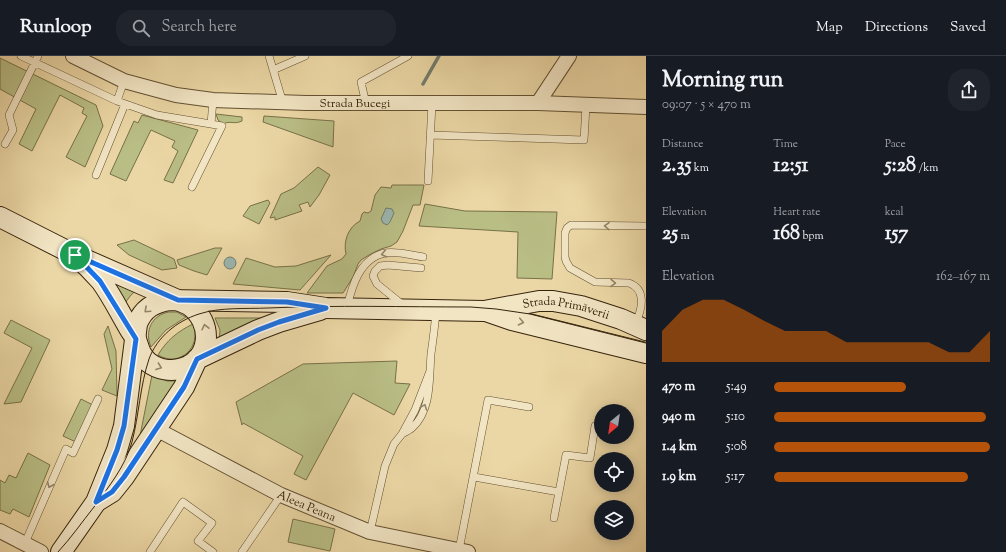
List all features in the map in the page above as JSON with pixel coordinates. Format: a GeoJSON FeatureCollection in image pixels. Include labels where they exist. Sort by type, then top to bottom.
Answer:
{"type":"FeatureCollection","features":[{"type":"Feature","properties":{"kind":"main road"},"geometry":{"type":"LineString","coordinates":[[0,217],[75,255],[178,300]]}},
{"type":"Feature","properties":{"kind":"main road"},"geometry":{"type":"LineString","coordinates":[[75,255],[100,281],[136,339]]}},
{"type":"Feature","properties":{"kind":"main road","name":"Strada Primăverii"},"geometry":{"type":"LineString","coordinates":[[61,552],[96,502],[117,450],[124,426],[137,324],[144,312],[156,303],[170,300],[287,302],[326,308],[347,309],[437,309],[484,311],[539,301],[553,301],[581,306],[643,326]]}},
{"type":"Feature","properties":{"kind":"main road","name":"Strada Primăverii"},"geometry":{"type":"LineString","coordinates":[[136,339],[137,345],[144,357],[152,365],[158,368],[165,370],[179,370],[192,364],[201,354],[206,343],[205,324],[195,309],[178,300]]}},
{"type":"Feature","properties":{"kind":"main road","name":"Strada Primăverii"},"geometry":{"type":"LineString","coordinates":[[96,502],[112,492],[124,477],[184,387],[197,359],[258,330],[326,308]]}},
{"type":"Feature","properties":{"kind":"main road","name":"Strada Primăverii"},"geometry":{"type":"LineString","coordinates":[[484,311],[512,320],[646,353]]}},
{"type":"Feature","properties":{"kind":"street","name":"Strada Bucegi"},"geometry":{"type":"LineString","coordinates":[[72,56],[124,81],[176,95],[213,100],[366,104],[538,103],[586,106],[646,107]]}},
{"type":"Feature","properties":{"kind":"street"},"geometry":{"type":"LineString","coordinates":[[538,103],[569,56]]}},
{"type":"Feature","properties":{"kind":"street","name":"Aleea Peana"},"geometry":{"type":"LineString","coordinates":[[156,429],[281,495],[370,532],[464,551]]}},
{"type":"Feature","properties":{"kind":"street"},"geometry":{"type":"LineString","coordinates":[[0,531],[41,552]]}},
{"type":"Feature","properties":{"kind":"lane"},"geometry":{"type":"LineString","coordinates":[[21,56],[36,59],[116,101],[157,115],[222,126],[192,187]]}},
{"type":"Feature","properties":{"kind":"lane"},"geometry":{"type":"LineString","coordinates":[[269,56],[283,103]]}},
{"type":"Feature","properties":{"kind":"lane"},"geometry":{"type":"LineString","coordinates":[[273,70],[305,56]]}},
{"type":"Feature","properties":{"kind":"lane"},"geometry":{"type":"LineString","coordinates":[[366,104],[361,82],[408,56]]}},
{"type":"Feature","properties":{"kind":"lane"},"geometry":{"type":"LineString","coordinates":[[5,144],[13,130],[9,115],[36,59]]}},
{"type":"Feature","properties":{"kind":"lane"},"geometry":{"type":"LineString","coordinates":[[116,101],[124,81]]}},
{"type":"Feature","properties":{"kind":"lane"},"geometry":{"type":"LineString","coordinates":[[211,124],[213,100]]}},
{"type":"Feature","properties":{"kind":"lane"},"geometry":{"type":"LineString","coordinates":[[96,176],[125,104]]}},
{"type":"Feature","properties":{"kind":"lane"},"geometry":{"type":"LineString","coordinates":[[428,181],[432,104]]}},
{"type":"Feature","properties":{"kind":"lane"},"geometry":{"type":"LineString","coordinates":[[430,135],[584,140],[586,106]]}},
{"type":"Feature","properties":{"kind":"lane"},"geometry":{"type":"LineString","coordinates":[[643,326],[646,298],[642,290],[634,284],[629,283],[594,282],[570,268],[565,257],[565,233],[567,228],[571,225],[646,226]]}},
{"type":"Feature","properties":{"kind":"lane"},"geometry":{"type":"LineString","coordinates":[[347,309],[353,285],[364,266],[376,256],[389,253],[422,257]]}},
{"type":"Feature","properties":{"kind":"lane"},"geometry":{"type":"LineString","coordinates":[[408,309],[377,284],[374,276],[375,271],[380,266],[388,265],[421,268]]}},
{"type":"Feature","properties":{"kind":"lane"},"geometry":{"type":"LineString","coordinates":[[370,532],[385,466],[394,444],[402,434],[415,410],[430,371],[437,309]]}},
{"type":"Feature","properties":{"kind":"lane"},"geometry":{"type":"LineString","coordinates":[[25,543],[66,449],[73,453],[98,399]]}},
{"type":"Feature","properties":{"kind":"lane"},"geometry":{"type":"LineString","coordinates":[[464,551],[474,477],[488,400],[529,407]]}},
{"type":"Feature","properties":{"kind":"lane"},"geometry":{"type":"LineString","coordinates":[[554,518],[566,455],[590,458],[594,432]]}},
{"type":"Feature","properties":{"kind":"lane"},"geometry":{"type":"LineString","coordinates":[[474,477],[559,492]]}},
{"type":"Feature","properties":{"kind":"lane"},"geometry":{"type":"LineString","coordinates":[[242,552],[281,495]]}},
{"type":"Feature","properties":{"kind":"lane"},"geometry":{"type":"LineString","coordinates":[[150,552],[183,502],[212,523],[198,541],[213,552]]}},
{"type":"Feature","properties":{"kind":"green space"},"geometry":{"type":"Polygon","coordinates":[[[0,58],[96,105],[103,126],[85,167],[66,157],[87,116],[82,113],[84,108],[60,95],[32,151],[19,144],[36,109],[0,89],[0,58]]]}},
{"type":"Feature","properties":{"kind":"green space"},"geometry":{"type":"Polygon","coordinates":[[[216,114],[242,117],[242,121],[223,124],[218,120],[216,114]]]}},
{"type":"Feature","properties":{"kind":"green space"},"geometry":{"type":"Polygon","coordinates":[[[142,115],[198,130],[173,183],[164,180],[178,151],[172,147],[175,141],[151,130],[126,181],[110,174],[134,121],[138,123],[142,115]]]}},
{"type":"Feature","properties":{"kind":"green space"},"geometry":{"type":"Polygon","coordinates":[[[264,116],[334,121],[333,147],[263,122],[264,116]]]}},
{"type":"Feature","properties":{"kind":"green space"},"geometry":{"type":"Polygon","coordinates":[[[318,167],[330,175],[319,195],[310,207],[308,202],[299,205],[302,211],[275,220],[275,217],[270,218],[281,194],[294,188],[318,167]]]}},
{"type":"Feature","properties":{"kind":"green space"},"geometry":{"type":"Polygon","coordinates":[[[392,185],[424,185],[420,205],[413,205],[397,242],[361,260],[343,293],[307,293],[327,266],[342,259],[346,254],[345,245],[347,235],[352,227],[360,221],[364,212],[368,213],[371,211],[375,195],[381,187],[391,188],[392,185]]]}},
{"type":"Feature","properties":{"kind":"green space"},"geometry":{"type":"Polygon","coordinates":[[[268,200],[270,203],[259,224],[243,216],[250,206],[268,200]]]}},
{"type":"Feature","properties":{"kind":"green space"},"geometry":{"type":"Polygon","coordinates":[[[425,204],[465,211],[557,212],[552,279],[517,278],[518,232],[419,226],[425,204]]]}},
{"type":"Feature","properties":{"kind":"green space"},"geometry":{"type":"Polygon","coordinates":[[[134,240],[174,259],[177,268],[162,270],[129,255],[117,245],[134,240]]]}},
{"type":"Feature","properties":{"kind":"green space"},"geometry":{"type":"Polygon","coordinates":[[[215,248],[222,248],[207,275],[179,265],[177,260],[215,248]]]}},
{"type":"Feature","properties":{"kind":"green space"},"geometry":{"type":"Polygon","coordinates":[[[331,255],[300,290],[233,284],[246,258],[275,267],[296,266],[331,255]]]}},
{"type":"Feature","properties":{"kind":"green space"},"geometry":{"type":"Polygon","coordinates":[[[100,268],[140,287],[125,303],[100,268]]]}},
{"type":"Feature","properties":{"kind":"green space"},"geometry":{"type":"Polygon","coordinates":[[[169,312],[177,312],[186,317],[166,330],[151,347],[148,335],[151,325],[158,316],[169,312]]]}},
{"type":"Feature","properties":{"kind":"green space"},"geometry":{"type":"Polygon","coordinates":[[[215,318],[261,318],[219,342],[220,330],[215,318]]]}},
{"type":"Feature","properties":{"kind":"green space"},"geometry":{"type":"Polygon","coordinates":[[[11,320],[50,340],[21,402],[4,404],[32,348],[4,333],[11,320]]]}},
{"type":"Feature","properties":{"kind":"green space"},"geometry":{"type":"Polygon","coordinates":[[[193,324],[195,332],[194,340],[192,347],[187,353],[174,359],[158,355],[173,337],[193,324]]]}},
{"type":"Feature","properties":{"kind":"green space"},"geometry":{"type":"Polygon","coordinates":[[[108,326],[116,351],[117,396],[102,390],[112,369],[104,334],[108,326]]]}},
{"type":"Feature","properties":{"kind":"green space"},"geometry":{"type":"Polygon","coordinates":[[[397,361],[395,383],[410,384],[394,415],[353,393],[306,480],[294,474],[303,456],[243,423],[242,425],[236,402],[303,364],[397,361]]]}},
{"type":"Feature","properties":{"kind":"green space"},"geometry":{"type":"Polygon","coordinates":[[[152,375],[167,381],[181,381],[138,446],[152,375]]]}},
{"type":"Feature","properties":{"kind":"green space"},"geometry":{"type":"Polygon","coordinates":[[[81,399],[95,406],[78,443],[63,436],[81,399]]]}},
{"type":"Feature","properties":{"kind":"green space"},"geometry":{"type":"Polygon","coordinates":[[[28,453],[50,465],[29,517],[13,509],[10,514],[0,510],[0,480],[5,483],[9,475],[16,478],[28,453]]]}},
{"type":"Feature","properties":{"kind":"green space"},"geometry":{"type":"Polygon","coordinates":[[[293,519],[335,529],[330,551],[288,542],[293,519]]]}},
{"type":"Feature","properties":{"kind":"water"},"geometry":{"type":"Polygon","coordinates":[[[386,208],[392,209],[394,213],[387,225],[383,223],[381,219],[386,208]]]}},
{"type":"Feature","properties":{"kind":"water"},"geometry":{"type":"Polygon","coordinates":[[[232,257],[235,258],[235,268],[228,269],[225,268],[224,261],[225,258],[232,257]]]}},
{"type":"Feature","properties":{"kind":"waterway"},"geometry":{"type":"LineString","coordinates":[[423,84],[439,56]]}},
{"type":"Feature","properties":{"kind":"tram line"},"geometry":{"type":"LineString","coordinates":[[58,552],[94,507],[116,476],[125,460],[132,442],[146,369],[149,359],[157,344],[169,331],[183,321],[199,314],[224,309],[293,307],[471,307],[530,314],[646,343]]}},
{"type":"Feature","properties":{"kind":"route"},"geometry":{"type":"LineString","coordinates":[[75,255],[178,300],[287,302],[326,308],[258,330],[197,359],[184,387],[124,477],[112,492],[96,502],[117,450],[124,426],[136,339],[100,281],[75,255]]}}]}
